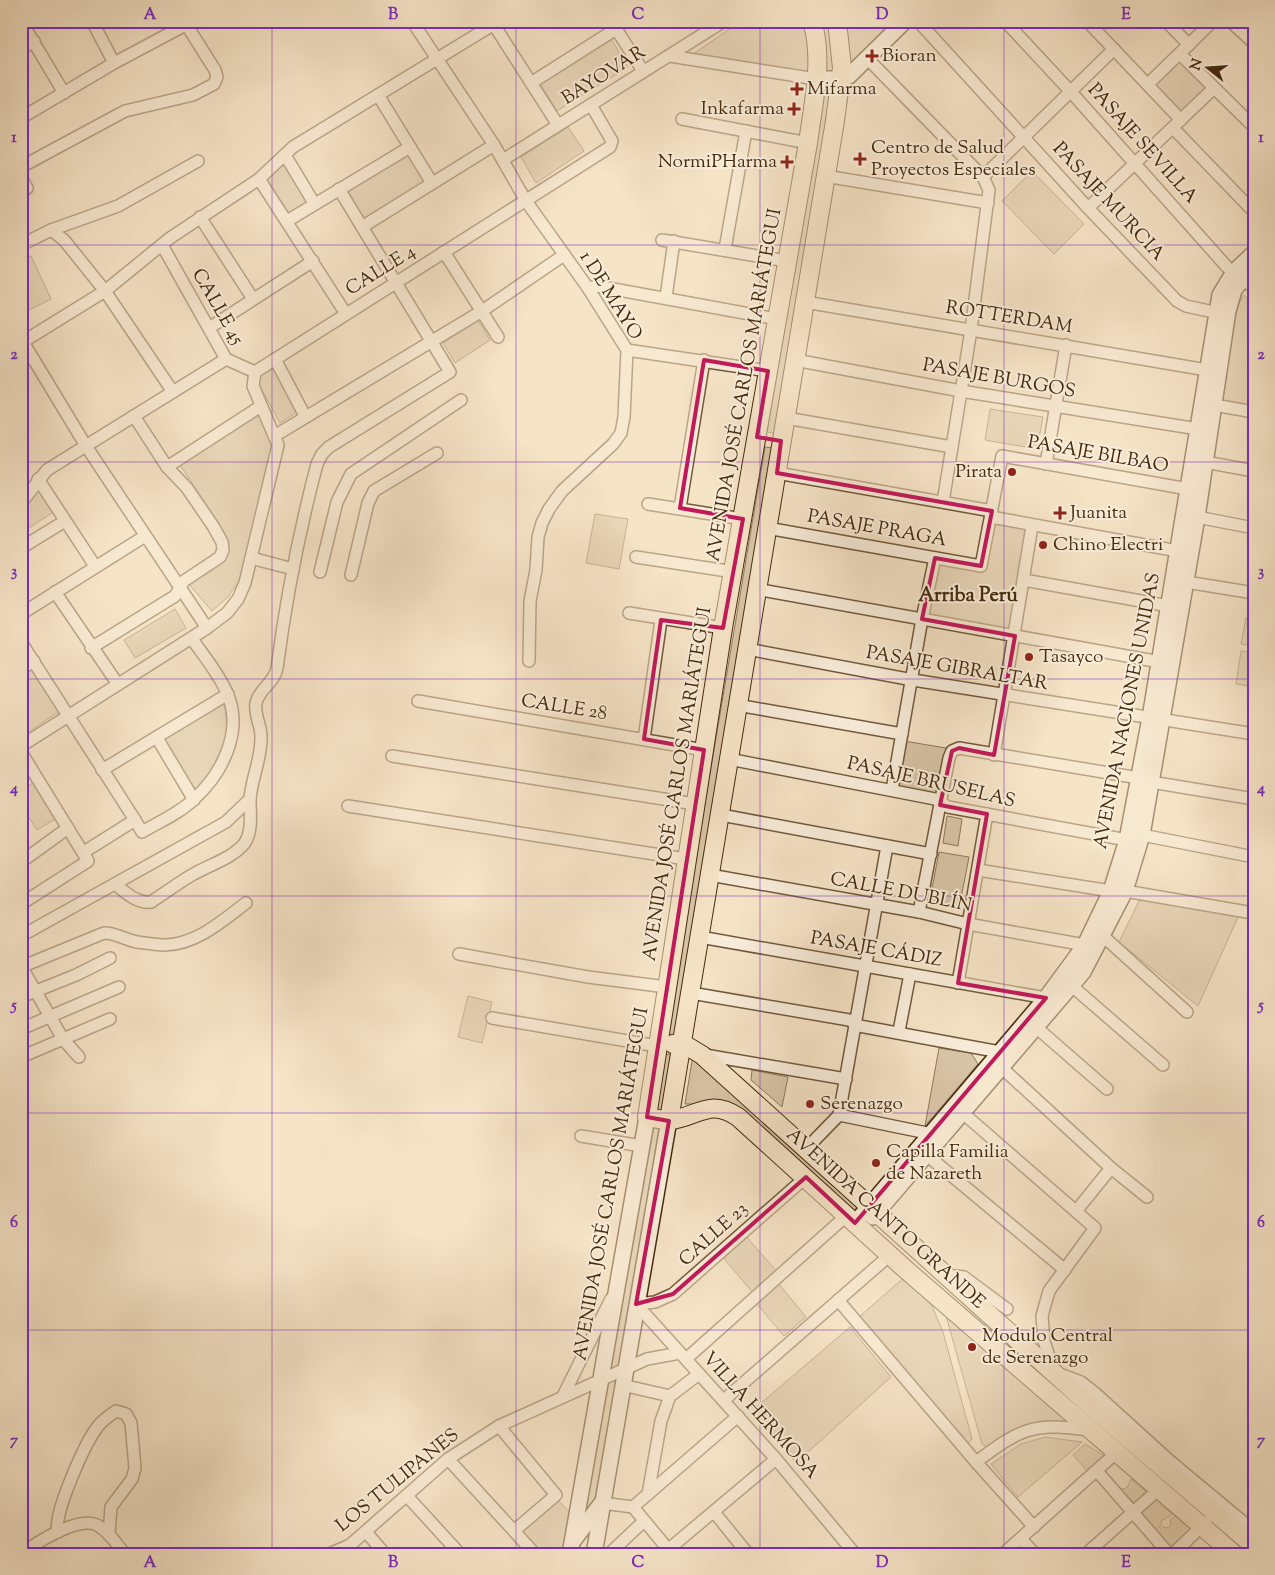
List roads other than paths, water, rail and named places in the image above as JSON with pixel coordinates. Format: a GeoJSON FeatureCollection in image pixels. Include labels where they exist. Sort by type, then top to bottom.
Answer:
{"type":"FeatureCollection","features":[{"type":"Feature","properties":{"kind":"main road","name":"AVENIDA JOSÉ CARLOS MARIÁTEGUI"},"geometry":{"type":"LineString","coordinates":[[647,1117],[723,628],[808,143],[816,79],[817,46],[812,21]]}},
{"type":"Feature","properties":{"kind":"main road"},"geometry":{"type":"LineString","coordinates":[[669,1120],[841,79],[841,44],[837,21]]}},
{"type":"Feature","properties":{"kind":"main road"},"geometry":{"type":"LineString","coordinates":[[757,437],[781,441]]}},
{"type":"Feature","properties":{"kind":"main road"},"geometry":{"type":"LineString","coordinates":[[657,1046],[682,1043]]}},
{"type":"Feature","properties":{"kind":"main road","name":"AVENIDA CANTO GRANDE"},"geometry":{"type":"LineString","coordinates":[[682,1043],[702,1055],[872,1211],[1215,1514],[1254,1546]]}},
{"type":"Feature","properties":{"kind":"main road","name":"AVENIDA CANTO GRANDE"},"geometry":{"type":"LineString","coordinates":[[647,1117],[669,1120],[709,1108],[729,1111],[806,1177],[890,1255],[1234,1554]]}},
{"type":"Feature","properties":{"kind":"street"},"geometry":{"type":"LineString","coordinates":[[21,21],[64,93]]}},
{"type":"Feature","properties":{"kind":"street"},"geometry":{"type":"LineString","coordinates":[[92,21],[114,62]]}},
{"type":"Feature","properties":{"kind":"street","name":"1 DE MAYO"},"geometry":{"type":"LineString","coordinates":[[412,21],[494,145],[526,201],[588,288],[627,350],[624,417],[621,434],[614,444],[562,490],[542,523],[538,537],[536,570],[530,601],[529,661]]}},
{"type":"Feature","properties":{"kind":"street","name":"BAYOVAR"},"geometry":{"type":"LineString","coordinates":[[503,160],[724,21]]}},
{"type":"Feature","properties":{"kind":"street"},"geometry":{"type":"LineString","coordinates":[[670,56],[816,79],[841,79],[849,76],[905,21]]}},
{"type":"Feature","properties":{"kind":"street","name":"PASAJE MURCIA"},"geometry":{"type":"LineString","coordinates":[[918,21],[1088,208],[1177,301],[1186,306],[1222,314]]}},
{"type":"Feature","properties":{"kind":"street","name":"PASAJE SEVILLA"},"geometry":{"type":"LineString","coordinates":[[1005,21],[1243,280]]}},
{"type":"Feature","properties":{"kind":"street"},"geometry":{"type":"LineString","coordinates":[[1088,21],[1148,84],[1177,124],[1254,212]]}},
{"type":"Feature","properties":{"kind":"street"},"geometry":{"type":"LineString","coordinates":[[1166,21],[1189,45]]}},
{"type":"Feature","properties":{"kind":"street"},"geometry":{"type":"LineString","coordinates":[[1148,84],[1212,21]]}},
{"type":"Feature","properties":{"kind":"street"},"geometry":{"type":"LineString","coordinates":[[1230,21],[1254,43]]}},
{"type":"Feature","properties":{"kind":"street"},"geometry":{"type":"LineString","coordinates":[[21,118],[114,62],[189,23],[216,70],[217,77],[214,84],[193,95],[125,111],[21,167]]}},
{"type":"Feature","properties":{"kind":"street"},"geometry":{"type":"LineString","coordinates":[[207,628],[179,589],[86,446],[22,343],[105,291],[162,245],[259,179],[293,147],[496,23],[558,125]]}},
{"type":"Feature","properties":{"kind":"street"},"geometry":{"type":"LineString","coordinates":[[531,83],[614,25],[643,72]]}},
{"type":"Feature","properties":{"kind":"street"},"geometry":{"type":"LineString","coordinates":[[21,49],[34,41]]}},
{"type":"Feature","properties":{"kind":"street"},"geometry":{"type":"LineString","coordinates":[[983,177],[1114,50]]}},
{"type":"Feature","properties":{"kind":"street"},"geometry":{"type":"LineString","coordinates":[[1180,54],[1254,127]]}},
{"type":"Feature","properties":{"kind":"street"},"geometry":{"type":"LineString","coordinates":[[867,58],[983,177],[989,190],[971,330],[943,502]]}},
{"type":"Feature","properties":{"kind":"street"},"geometry":{"type":"LineString","coordinates":[[1088,208],[1214,88]]}},
{"type":"Feature","properties":{"kind":"street"},"geometry":{"type":"LineString","coordinates":[[378,95],[432,182]]}},
{"type":"Feature","properties":{"kind":"street","name":"CALLE 4"},"geometry":{"type":"LineString","coordinates":[[255,372],[526,201],[612,144],[591,105]]}},
{"type":"Feature","properties":{"kind":"street"},"geometry":{"type":"LineString","coordinates":[[682,119],[808,143]]}},
{"type":"Feature","properties":{"kind":"street"},"geometry":{"type":"LineString","coordinates":[[725,249],[746,131]]}},
{"type":"Feature","properties":{"kind":"street"},"geometry":{"type":"LineString","coordinates":[[362,226],[494,145]]}},
{"type":"Feature","properties":{"kind":"street"},"geometry":{"type":"LineString","coordinates":[[287,221],[314,203],[410,147]]}},
{"type":"Feature","properties":{"kind":"street"},"geometry":{"type":"LineString","coordinates":[[285,155],[314,203]]}},
{"type":"Feature","properties":{"kind":"street"},"geometry":{"type":"LineString","coordinates":[[21,245],[51,230],[118,206],[198,161]]}},
{"type":"Feature","properties":{"kind":"street"},"geometry":{"type":"LineString","coordinates":[[825,176],[988,203]]}},
{"type":"Feature","properties":{"kind":"street"},"geometry":{"type":"LineString","coordinates":[[21,177],[27,188],[21,193]]}},
{"type":"Feature","properties":{"kind":"street"},"geometry":{"type":"LineString","coordinates":[[259,179],[346,314]]}},
{"type":"Feature","properties":{"kind":"street"},"geometry":{"type":"LineString","coordinates":[[114,884],[137,900],[145,903],[151,902],[192,875],[220,861],[245,843],[251,814],[250,799],[261,736],[256,715],[256,703],[259,695],[274,677],[277,669],[281,628],[298,540],[322,454],[329,447],[450,372],[339,189]]}},
{"type":"Feature","properties":{"kind":"street"},"geometry":{"type":"LineString","coordinates":[[200,218],[253,299]]}},
{"type":"Feature","properties":{"kind":"street"},"geometry":{"type":"LineString","coordinates":[[51,230],[64,240],[105,291],[173,392]]}},
{"type":"Feature","properties":{"kind":"street"},"geometry":{"type":"LineString","coordinates":[[662,240],[725,249],[787,261]]}},
{"type":"Feature","properties":{"kind":"street"},"geometry":{"type":"LineString","coordinates":[[666,297],[674,241]]}},
{"type":"Feature","properties":{"kind":"street","name":"CALLE 45"},"geometry":{"type":"LineString","coordinates":[[162,245],[226,360],[255,372]]}},
{"type":"Feature","properties":{"kind":"street"},"geometry":{"type":"LineString","coordinates":[[444,252],[498,337]]}},
{"type":"Feature","properties":{"kind":"street","name":"AVENIDA NACIONES UNIDAS"},"geometry":{"type":"LineString","coordinates":[[1243,280],[1254,253]]}},
{"type":"Feature","properties":{"kind":"street"},"geometry":{"type":"LineString","coordinates":[[276,435],[482,311],[564,255]]}},
{"type":"Feature","properties":{"kind":"street"},"geometry":{"type":"LineString","coordinates":[[209,328],[313,261]]}},
{"type":"Feature","properties":{"kind":"street","name":"AVENIDA NACIONES UNIDAS"},"geometry":{"type":"LineString","coordinates":[[1156,718],[1160,662],[1169,606],[1180,581],[1178,551],[1207,370],[1222,314],[1234,290],[1254,268]]}},
{"type":"Feature","properties":{"kind":"street"},"geometry":{"type":"LineString","coordinates":[[588,288],[596,286],[666,297],[777,319]]}},
{"type":"Feature","properties":{"kind":"street","name":"ROTTERDAM"},"geometry":{"type":"LineString","coordinates":[[805,302],[1066,344],[1207,370]]}},
{"type":"Feature","properties":{"kind":"street","name":"AVENIDA NACIONES UNIDAS"},"geometry":{"type":"LineString","coordinates":[[854,1223],[872,1211],[928,1156],[964,1114],[1085,945],[1118,891],[1127,840],[1145,780],[1180,581],[1197,517],[1214,405],[1222,314]]}},
{"type":"Feature","properties":{"kind":"street"},"geometry":{"type":"LineString","coordinates":[[1046,464],[1066,344]]}},
{"type":"Feature","properties":{"kind":"street"},"geometry":{"type":"LineString","coordinates":[[627,350],[768,371]]}},
{"type":"Feature","properties":{"kind":"street"},"geometry":{"type":"LineString","coordinates":[[275,359],[305,416]]}},
{"type":"Feature","properties":{"kind":"street"},"geometry":{"type":"LineString","coordinates":[[21,503],[47,470],[226,360]]}},
{"type":"Feature","properties":{"kind":"street"},"geometry":{"type":"LineString","coordinates":[[680,508],[704,360]]}},
{"type":"Feature","properties":{"kind":"street","name":"PASAJE BURGOS"},"geometry":{"type":"LineString","coordinates":[[795,360],[961,391],[1198,430]]}},
{"type":"Feature","properties":{"kind":"street"},"geometry":{"type":"LineString","coordinates":[[21,746],[117,683],[192,639],[227,613],[238,599],[245,583],[277,456],[278,445],[276,435],[260,406],[253,386],[255,372]]}},
{"type":"Feature","properties":{"kind":"street"},"geometry":{"type":"LineString","coordinates":[[320,572],[337,502],[351,474],[461,400]]}},
{"type":"Feature","properties":{"kind":"street"},"geometry":{"type":"LineString","coordinates":[[1214,405],[1254,412]]}},
{"type":"Feature","properties":{"kind":"street"},"geometry":{"type":"LineString","coordinates":[[167,467],[260,406]]}},
{"type":"Feature","properties":{"kind":"street"},"geometry":{"type":"LineString","coordinates":[[91,648],[175,596],[184,581],[220,557],[223,550],[222,542],[187,488],[167,467],[134,416]]}},
{"type":"Feature","properties":{"kind":"street"},"geometry":{"type":"LineString","coordinates":[[786,418],[952,446]]}},
{"type":"Feature","properties":{"kind":"street"},"geometry":{"type":"LineString","coordinates":[[351,575],[368,503],[374,491],[436,453]]}},
{"type":"Feature","properties":{"kind":"street","name":"PASAJE BILBAO"},"geometry":{"type":"LineString","coordinates":[[992,514],[1002,456],[1188,489]]}},
{"type":"Feature","properties":{"kind":"street"},"geometry":{"type":"LineString","coordinates":[[1205,462],[1254,471]]}},
{"type":"Feature","properties":{"kind":"street"},"geometry":{"type":"LineString","coordinates":[[776,473],[943,502],[1032,526],[1178,551]]}},
{"type":"Feature","properties":{"kind":"street"},"geometry":{"type":"LineString","coordinates":[[38,479],[95,566]]}},
{"type":"Feature","properties":{"kind":"street"},"geometry":{"type":"LineString","coordinates":[[648,504],[743,519]]}},
{"type":"Feature","properties":{"kind":"street","name":"PASAJE PRAGA"},"geometry":{"type":"LineString","coordinates":[[767,528],[981,566],[992,514]]}},
{"type":"Feature","properties":{"kind":"street"},"geometry":{"type":"LineString","coordinates":[[1197,517],[1254,528]]}},
{"type":"Feature","properties":{"kind":"street"},"geometry":{"type":"LineString","coordinates":[[21,548],[65,521]]}},
{"type":"Feature","properties":{"kind":"street"},"geometry":{"type":"LineString","coordinates":[[994,755],[1032,526]]}},
{"type":"Feature","properties":{"kind":"street"},"geometry":{"type":"LineString","coordinates":[[21,614],[145,536]]}},
{"type":"Feature","properties":{"kind":"street"},"geometry":{"type":"LineString","coordinates":[[251,558],[293,568]]}},
{"type":"Feature","properties":{"kind":"street"},"geometry":{"type":"LineString","coordinates":[[636,558],[734,572]]}},
{"type":"Feature","properties":{"kind":"street"},"geometry":{"type":"LineString","coordinates":[[892,790],[913,680],[922,619],[935,558]]}},
{"type":"Feature","properties":{"kind":"street"},"geometry":{"type":"LineString","coordinates":[[1024,580],[1169,606]]}},
{"type":"Feature","properties":{"kind":"street"},"geometry":{"type":"LineString","coordinates":[[1180,581],[1254,593]]}},
{"type":"Feature","properties":{"kind":"street"},"geometry":{"type":"LineString","coordinates":[[756,588],[1160,662]]}},
{"type":"Feature","properties":{"kind":"street"},"geometry":{"type":"LineString","coordinates":[[55,592],[91,648],[117,683]]}},
{"type":"Feature","properties":{"kind":"street"},"geometry":{"type":"LineString","coordinates":[[629,613],[661,620],[723,628]]}},
{"type":"Feature","properties":{"kind":"street"},"geometry":{"type":"LineString","coordinates":[[644,739],[661,620]]}},
{"type":"Feature","properties":{"kind":"street"},"geometry":{"type":"LineString","coordinates":[[21,642],[142,832],[194,800],[226,758],[230,744],[233,713],[228,694],[192,639]]}},
{"type":"Feature","properties":{"kind":"street","name":"PASAJE GIBRALTAR"},"geometry":{"type":"LineString","coordinates":[[747,649],[913,680],[1254,734]]}},
{"type":"Feature","properties":{"kind":"street"},"geometry":{"type":"LineString","coordinates":[[21,669],[34,661]]}},
{"type":"Feature","properties":{"kind":"street"},"geometry":{"type":"LineString","coordinates":[[102,770],[228,694]]}},
{"type":"Feature","properties":{"kind":"street","name":"CALLE 28"},"geometry":{"type":"LineString","coordinates":[[418,701],[704,750]]}},
{"type":"Feature","properties":{"kind":"street"},"geometry":{"type":"LineString","coordinates":[[737,705],[902,734]]}},
{"type":"Feature","properties":{"kind":"street"},"geometry":{"type":"LineString","coordinates":[[157,738],[194,800]]}},
{"type":"Feature","properties":{"kind":"street"},"geometry":{"type":"LineString","coordinates":[[919,912],[949,758],[952,751],[960,748],[1254,799]]}},
{"type":"Feature","properties":{"kind":"street"},"geometry":{"type":"LineString","coordinates":[[21,752],[88,861],[21,904]]}},
{"type":"Feature","properties":{"kind":"street"},"geometry":{"type":"LineString","coordinates":[[392,756],[695,804]]}},
{"type":"Feature","properties":{"kind":"street","name":"PASAJE BRUSELAS"},"geometry":{"type":"LineString","coordinates":[[729,759],[935,799],[948,806],[987,814],[1127,840]]}},
{"type":"Feature","properties":{"kind":"street","name":"AVENIDA NACIONES UNIDAS"},"geometry":{"type":"LineString","coordinates":[[872,1211],[932,1134],[1004,1059],[1037,1028],[1084,972],[1104,937],[1118,891],[1142,835],[1145,780]]}},
{"type":"Feature","properties":{"kind":"street"},"geometry":{"type":"LineString","coordinates":[[21,936],[226,822],[250,799]]}},
{"type":"Feature","properties":{"kind":"street"},"geometry":{"type":"LineString","coordinates":[[348,806],[686,859]]}},
{"type":"Feature","properties":{"kind":"street"},"geometry":{"type":"LineString","coordinates":[[958,983],[987,814]]}},
{"type":"Feature","properties":{"kind":"street"},"geometry":{"type":"LineString","coordinates":[[720,815],[931,854]]}},
{"type":"Feature","properties":{"kind":"street"},"geometry":{"type":"LineString","coordinates":[[84,852],[135,820]]}},
{"type":"Feature","properties":{"kind":"street"},"geometry":{"type":"LineString","coordinates":[[21,862],[68,828]]}},
{"type":"Feature","properties":{"kind":"street"},"geometry":{"type":"LineString","coordinates":[[1142,835],[1254,857]]}},
{"type":"Feature","properties":{"kind":"street"},"geometry":{"type":"LineString","coordinates":[[805,1150],[839,1115],[887,846]]}},
{"type":"Feature","properties":{"kind":"street"},"geometry":{"type":"LineString","coordinates":[[978,870],[1247,912]]}},
{"type":"Feature","properties":{"kind":"street","name":"CALLE DUBLÍN"},"geometry":{"type":"LineString","coordinates":[[710,875],[919,912],[968,924],[1085,945]]}},
{"type":"Feature","properties":{"kind":"street"},"geometry":{"type":"LineString","coordinates":[[79,1057],[64,1038],[37,990],[21,967],[104,933],[111,933],[132,941],[163,945],[179,943],[202,935],[246,903]]}},
{"type":"Feature","properties":{"kind":"street","name":"PASAJE CÁDIZ"},"geometry":{"type":"LineString","coordinates":[[700,937],[1046,998]]}},
{"type":"Feature","properties":{"kind":"street"},"geometry":{"type":"LineString","coordinates":[[1104,937],[1187,1012]]}},
{"type":"Feature","properties":{"kind":"street"},"geometry":{"type":"LineString","coordinates":[[459,954],[588,977],[667,987]]}},
{"type":"Feature","properties":{"kind":"street"},"geometry":{"type":"LineString","coordinates":[[21,997],[76,976],[110,958]]}},
{"type":"Feature","properties":{"kind":"street"},"geometry":{"type":"LineString","coordinates":[[899,1032],[910,974]]}},
{"type":"Feature","properties":{"kind":"street"},"geometry":{"type":"LineString","coordinates":[[1072,986],[1163,1065]]}},
{"type":"Feature","properties":{"kind":"street"},"geometry":{"type":"LineString","coordinates":[[21,1029],[119,987]]}},
{"type":"Feature","properties":{"kind":"street"},"geometry":{"type":"LineString","coordinates":[[691,993],[899,1032],[1004,1059],[1111,1168],[1147,1197]]}},
{"type":"Feature","properties":{"kind":"street"},"geometry":{"type":"LineString","coordinates":[[492,1018],[657,1046]]}},
{"type":"Feature","properties":{"kind":"street"},"geometry":{"type":"LineString","coordinates":[[21,1057],[110,1019]]}},
{"type":"Feature","properties":{"kind":"street"},"geometry":{"type":"LineString","coordinates":[[1037,1028],[1107,1089]]}},
{"type":"Feature","properties":{"kind":"street"},"geometry":{"type":"LineString","coordinates":[[702,1055],[846,1079]]}},
{"type":"Feature","properties":{"kind":"street"},"geometry":{"type":"LineString","coordinates":[[964,1114],[1096,1228],[1049,1291],[1042,1316],[1044,1341],[1054,1372],[1080,1382],[1095,1392],[1171,1462],[1254,1530]]}},
{"type":"Feature","properties":{"kind":"street"},"geometry":{"type":"LineString","coordinates":[[839,1115],[932,1134]]}},
{"type":"Feature","properties":{"kind":"street","name":"AVENIDA JOSÉ CARLOS MARIÁTEGUI"},"geometry":{"type":"LineString","coordinates":[[568,1550],[647,1117]]}},
{"type":"Feature","properties":{"kind":"street"},"geometry":{"type":"LineString","coordinates":[[594,1554],[669,1120]]}},
{"type":"Feature","properties":{"kind":"street"},"geometry":{"type":"LineString","coordinates":[[581,1136],[642,1146]]}},
{"type":"Feature","properties":{"kind":"street"},"geometry":{"type":"LineString","coordinates":[[928,1156],[1065,1270]]}},
{"type":"Feature","properties":{"kind":"street"},"geometry":{"type":"LineString","coordinates":[[1077,1210],[1111,1168]]}},
{"type":"Feature","properties":{"kind":"street","name":"CALLE 23"},"geometry":{"type":"LineString","coordinates":[[636,1304],[655,1302],[673,1294],[806,1177]]}},
{"type":"Feature","properties":{"kind":"street"},"geometry":{"type":"LineString","coordinates":[[683,1356],[854,1223]]}},
{"type":"Feature","properties":{"kind":"street"},"geometry":{"type":"LineString","coordinates":[[724,1400],[890,1255]]}},
{"type":"Feature","properties":{"kind":"street"},"geometry":{"type":"LineString","coordinates":[[950,1280],[956,1276],[964,1277],[1007,1309]]}},
{"type":"Feature","properties":{"kind":"street"},"geometry":{"type":"LineString","coordinates":[[563,1396],[617,1287]]}},
{"type":"Feature","properties":{"kind":"street"},"geometry":{"type":"LineString","coordinates":[[838,1300],[1034,1527]]}},
{"type":"Feature","properties":{"kind":"street","name":"VILLA HERMOSA"},"geometry":{"type":"LineString","coordinates":[[636,1304],[776,1459],[855,1554]]}},
{"type":"Feature","properties":{"kind":"street","name":"LOS TULIPANES"},"geometry":{"type":"LineString","coordinates":[[329,1554],[350,1545],[448,1459],[499,1426],[600,1381],[623,1378],[647,1359],[683,1356]]}},
{"type":"Feature","properties":{"kind":"street"},"geometry":{"type":"LineString","coordinates":[[648,1494],[661,1421],[670,1396],[699,1374]]}},
{"type":"Feature","properties":{"kind":"street"},"geometry":{"type":"LineString","coordinates":[[623,1378],[670,1396]]}},
{"type":"Feature","properties":{"kind":"street"},"geometry":{"type":"LineString","coordinates":[[58,1532],[58,1517],[82,1455],[97,1428],[116,1411],[126,1414],[131,1423],[135,1468],[132,1479],[111,1507],[109,1535]]}},
{"type":"Feature","properties":{"kind":"street"},"geometry":{"type":"LineString","coordinates":[[633,1507],[738,1416]]}},
{"type":"Feature","properties":{"kind":"street"},"geometry":{"type":"LineString","coordinates":[[499,1426],[556,1495],[515,1530]]}},
{"type":"Feature","properties":{"kind":"street"},"geometry":{"type":"LineString","coordinates":[[976,1462],[1000,1444],[1032,1427],[1064,1426],[1091,1430]]}},
{"type":"Feature","properties":{"kind":"street"},"geometry":{"type":"LineString","coordinates":[[1003,1554],[1117,1452]]}},
{"type":"Feature","properties":{"kind":"street"},"geometry":{"type":"LineString","coordinates":[[448,1459],[535,1554]]}},
{"type":"Feature","properties":{"kind":"street"},"geometry":{"type":"LineString","coordinates":[[602,1503],[633,1507],[670,1552],[776,1459]]}},
{"type":"Feature","properties":{"kind":"street"},"geometry":{"type":"LineString","coordinates":[[1097,1471],[1171,1554],[1215,1514]]}},
{"type":"Feature","properties":{"kind":"street"},"geometry":{"type":"LineString","coordinates":[[1086,1554],[1159,1489]]}},
{"type":"Feature","properties":{"kind":"street"},"geometry":{"type":"LineString","coordinates":[[407,1496],[460,1554]]}},
{"type":"Feature","properties":{"kind":"street"},"geometry":{"type":"LineString","coordinates":[[568,1550],[602,1503]]}},
{"type":"Feature","properties":{"kind":"street"},"geometry":{"type":"LineString","coordinates":[[714,1512],[748,1554]]}},
{"type":"Feature","properties":{"kind":"street"},"geometry":{"type":"LineString","coordinates":[[609,1554],[644,1521]]}},
{"type":"Feature","properties":{"kind":"street"},"geometry":{"type":"LineString","coordinates":[[22,1554],[58,1532],[90,1523],[103,1528],[125,1554]]}},
{"type":"Feature","properties":{"kind":"street"},"geometry":{"type":"LineString","coordinates":[[366,1532],[386,1554]]}},
{"type":"Feature","properties":{"kind":"street"},"geometry":{"type":"LineString","coordinates":[[1021,1539],[1035,1554]]}},
{"type":"Feature","properties":{"kind":"place","name":"Bioran"},"geometry":{"type":"Point","coordinates":[872,56]}},
{"type":"Feature","properties":{"kind":"place","name":"Mifarma"},"geometry":{"type":"Point","coordinates":[797,89]}},
{"type":"Feature","properties":{"kind":"place","name":"Inkafarma"},"geometry":{"type":"Point","coordinates":[794,109]}},
{"type":"Feature","properties":{"kind":"place","name":"Centro de Salud Proyectos Especiales"},"geometry":{"type":"Point","coordinates":[860,159]}},
{"type":"Feature","properties":{"kind":"place","name":"NormiPHarma"},"geometry":{"type":"Point","coordinates":[787,162]}},
{"type":"Feature","properties":{"kind":"place","name":"Pirata"},"geometry":{"type":"Point","coordinates":[1012,472]}},
{"type":"Feature","properties":{"kind":"place","name":"Juanita"},"geometry":{"type":"Point","coordinates":[1060,513]}},
{"type":"Feature","properties":{"kind":"place","name":"Chino Electri"},"geometry":{"type":"Point","coordinates":[1043,545]}},
{"type":"Feature","properties":{"kind":"place","name":"Tasayco"},"geometry":{"type":"Point","coordinates":[1029,657]}},
{"type":"Feature","properties":{"kind":"place","name":"Serenazgo"},"geometry":{"type":"Point","coordinates":[810,1104]}},
{"type":"Feature","properties":{"kind":"place","name":"Capilla Familia de Nazareth"},"geometry":{"type":"Point","coordinates":[876,1163]}},
{"type":"Feature","properties":{"kind":"place","name":"Modulo Central de Serenazgo"},"geometry":{"type":"Point","coordinates":[972,1347]}},
{"type":"Feature","properties":{"kind":"district","name":"Arriba Perú"},"geometry":{"type":"Point","coordinates":[968,596]}}]}
